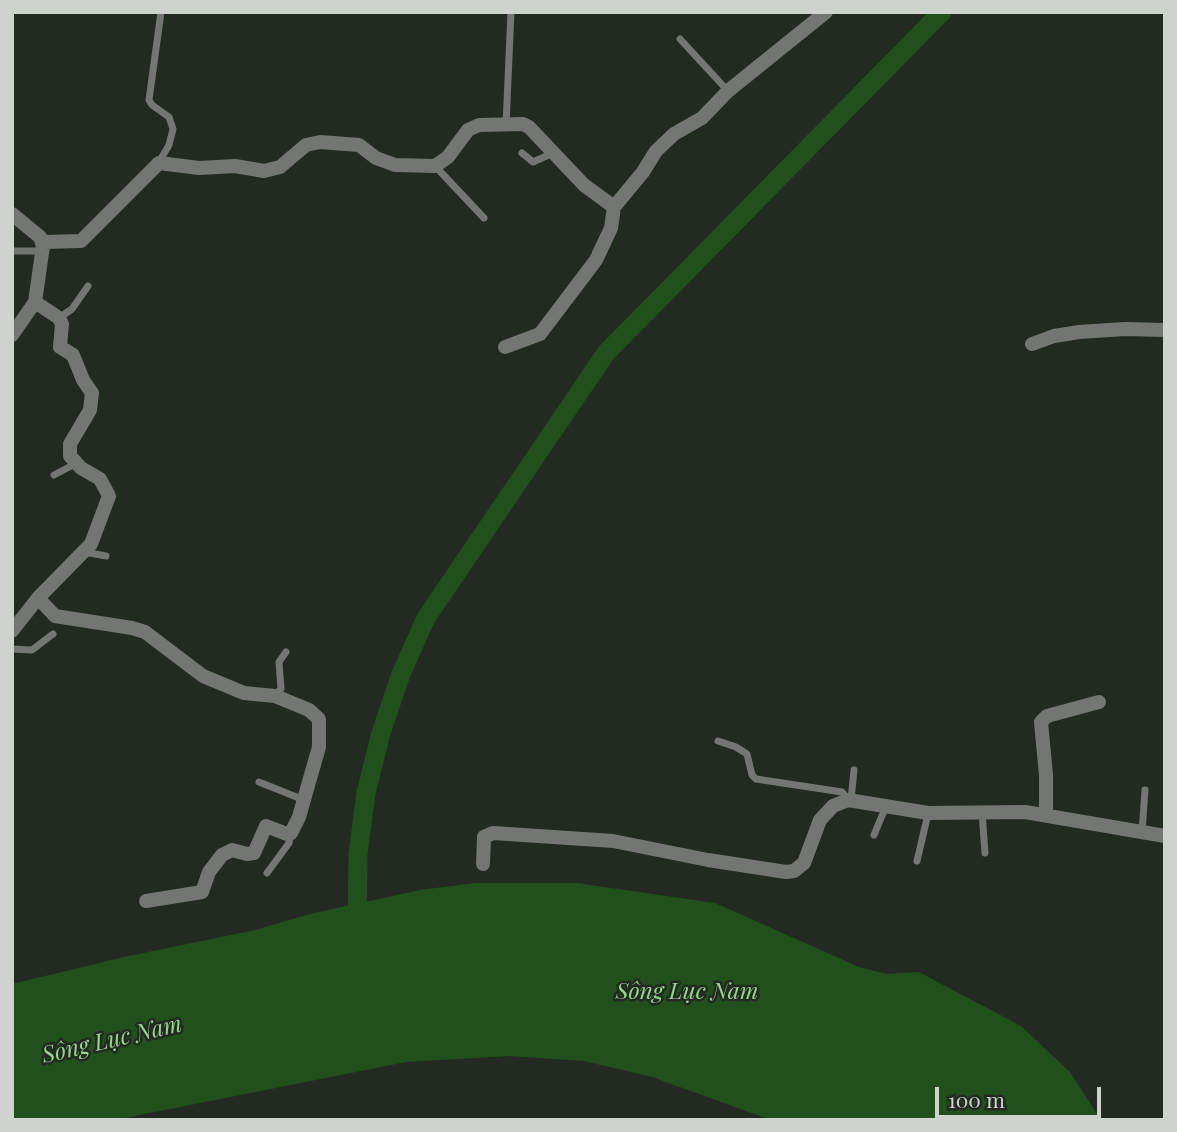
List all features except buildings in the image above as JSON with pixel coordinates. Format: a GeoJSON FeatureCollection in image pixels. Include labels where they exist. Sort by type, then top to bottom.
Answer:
{"type":"FeatureCollection","features":[{"type":"Feature","properties":{"kind":"street"},"geometry":{"type":"LineString","coordinates":[[505,347],[540,334],[596,260],[611,228],[614,207],[643,172],[656,151],[674,134],[702,118],[728,91],[826,12]]}},
{"type":"Feature","properties":{"kind":"street"},"geometry":{"type":"LineString","coordinates":[[43,246],[81,241],[159,163],[199,168],[235,166],[264,171],[280,167],[306,145],[320,142],[359,145],[376,158],[395,165],[435,166],[448,157],[465,132],[472,127],[523,124],[529,127],[584,184],[614,207]]}},
{"type":"Feature","properties":{"kind":"street"},"geometry":{"type":"LineString","coordinates":[[12,214],[31,229],[43,246],[35,302],[12,335]]}},
{"type":"Feature","properties":{"kind":"street"},"geometry":{"type":"LineString","coordinates":[[12,631],[38,598],[84,552],[95,536],[109,495],[100,479],[75,464],[70,456],[70,444],[90,410],[92,393],[83,380],[73,355],[60,347],[60,318],[35,302]]}},
{"type":"Feature","properties":{"kind":"street"},"geometry":{"type":"LineString","coordinates":[[1032,344],[1079,332],[1165,330]]}},
{"type":"Feature","properties":{"kind":"street"},"geometry":{"type":"LineString","coordinates":[[38,598],[55,616],[139,630],[154,638],[203,676],[244,693],[275,696],[310,710],[319,719],[319,747],[304,800],[291,833],[266,826],[254,852],[247,854],[232,850],[222,855],[209,872],[202,892],[146,901]]}},
{"type":"Feature","properties":{"kind":"street"},"geometry":{"type":"LineString","coordinates":[[1046,815],[1046,775],[1041,722],[1048,716],[1099,702]]}},
{"type":"Feature","properties":{"kind":"street"},"geometry":{"type":"LineString","coordinates":[[483,864],[484,837],[494,833],[613,841],[708,860],[794,871],[804,863],[820,820],[834,806],[850,800],[928,813],[1013,810],[1165,836]]}},
{"type":"Feature","properties":{"kind":"lane"},"geometry":{"type":"LineString","coordinates":[[159,163],[169,145],[173,129],[169,117],[149,100],[161,12]]}},
{"type":"Feature","properties":{"kind":"lane"},"geometry":{"type":"LineString","coordinates":[[506,126],[511,12]]}},
{"type":"Feature","properties":{"kind":"lane"},"geometry":{"type":"LineString","coordinates":[[680,39],[728,91]]}},
{"type":"Feature","properties":{"kind":"lane"},"geometry":{"type":"LineString","coordinates":[[522,153],[533,162],[553,153]]}},
{"type":"Feature","properties":{"kind":"lane"},"geometry":{"type":"LineString","coordinates":[[435,166],[484,218]]}},
{"type":"Feature","properties":{"kind":"lane"},"geometry":{"type":"LineString","coordinates":[[12,250],[43,246]]}},
{"type":"Feature","properties":{"kind":"lane"},"geometry":{"type":"LineString","coordinates":[[60,318],[72,309],[88,286]]}},
{"type":"Feature","properties":{"kind":"lane"},"geometry":{"type":"LineString","coordinates":[[54,475],[75,464]]}},
{"type":"Feature","properties":{"kind":"lane"},"geometry":{"type":"LineString","coordinates":[[84,552],[106,556]]}},
{"type":"Feature","properties":{"kind":"lane"},"geometry":{"type":"LineString","coordinates":[[12,649],[32,650],[53,634]]}},
{"type":"Feature","properties":{"kind":"lane"},"geometry":{"type":"LineString","coordinates":[[275,696],[281,689],[279,662],[286,652]]}},
{"type":"Feature","properties":{"kind":"lane"},"geometry":{"type":"LineString","coordinates":[[718,741],[747,754],[752,775],[756,779],[842,792],[850,800]]}},
{"type":"Feature","properties":{"kind":"lane"},"geometry":{"type":"LineString","coordinates":[[850,800],[854,769]]}},
{"type":"Feature","properties":{"kind":"lane"},"geometry":{"type":"LineString","coordinates":[[259,782],[304,800]]}},
{"type":"Feature","properties":{"kind":"lane"},"geometry":{"type":"LineString","coordinates":[[1142,832],[1145,790]]}},
{"type":"Feature","properties":{"kind":"lane"},"geometry":{"type":"LineString","coordinates":[[874,835],[886,806]]}},
{"type":"Feature","properties":{"kind":"lane"},"geometry":{"type":"LineString","coordinates":[[982,811],[985,853]]}},
{"type":"Feature","properties":{"kind":"lane"},"geometry":{"type":"LineString","coordinates":[[917,861],[928,813]]}},
{"type":"Feature","properties":{"kind":"lane"},"geometry":{"type":"LineString","coordinates":[[267,873],[289,843],[291,833]]}},
{"type":"Feature","properties":{"kind":"water","name":"Sông Lục Nam"},"geometry":{"type":"Polygon","coordinates":[[[476,883],[577,883],[715,903],[859,967],[886,974],[919,972],[1021,1026],[1070,1072],[1099,1117],[1104,1120],[771,1120],[652,1077],[584,1061],[509,1056],[406,1062],[115,1120],[12,1120],[12,984],[420,890],[476,883]]]}},
{"type":"Feature","properties":{"kind":"waterway"},"geometry":{"type":"LineString","coordinates":[[357,927],[358,854],[366,793],[381,733],[401,674],[426,618],[606,353],[942,12]]}}]}
